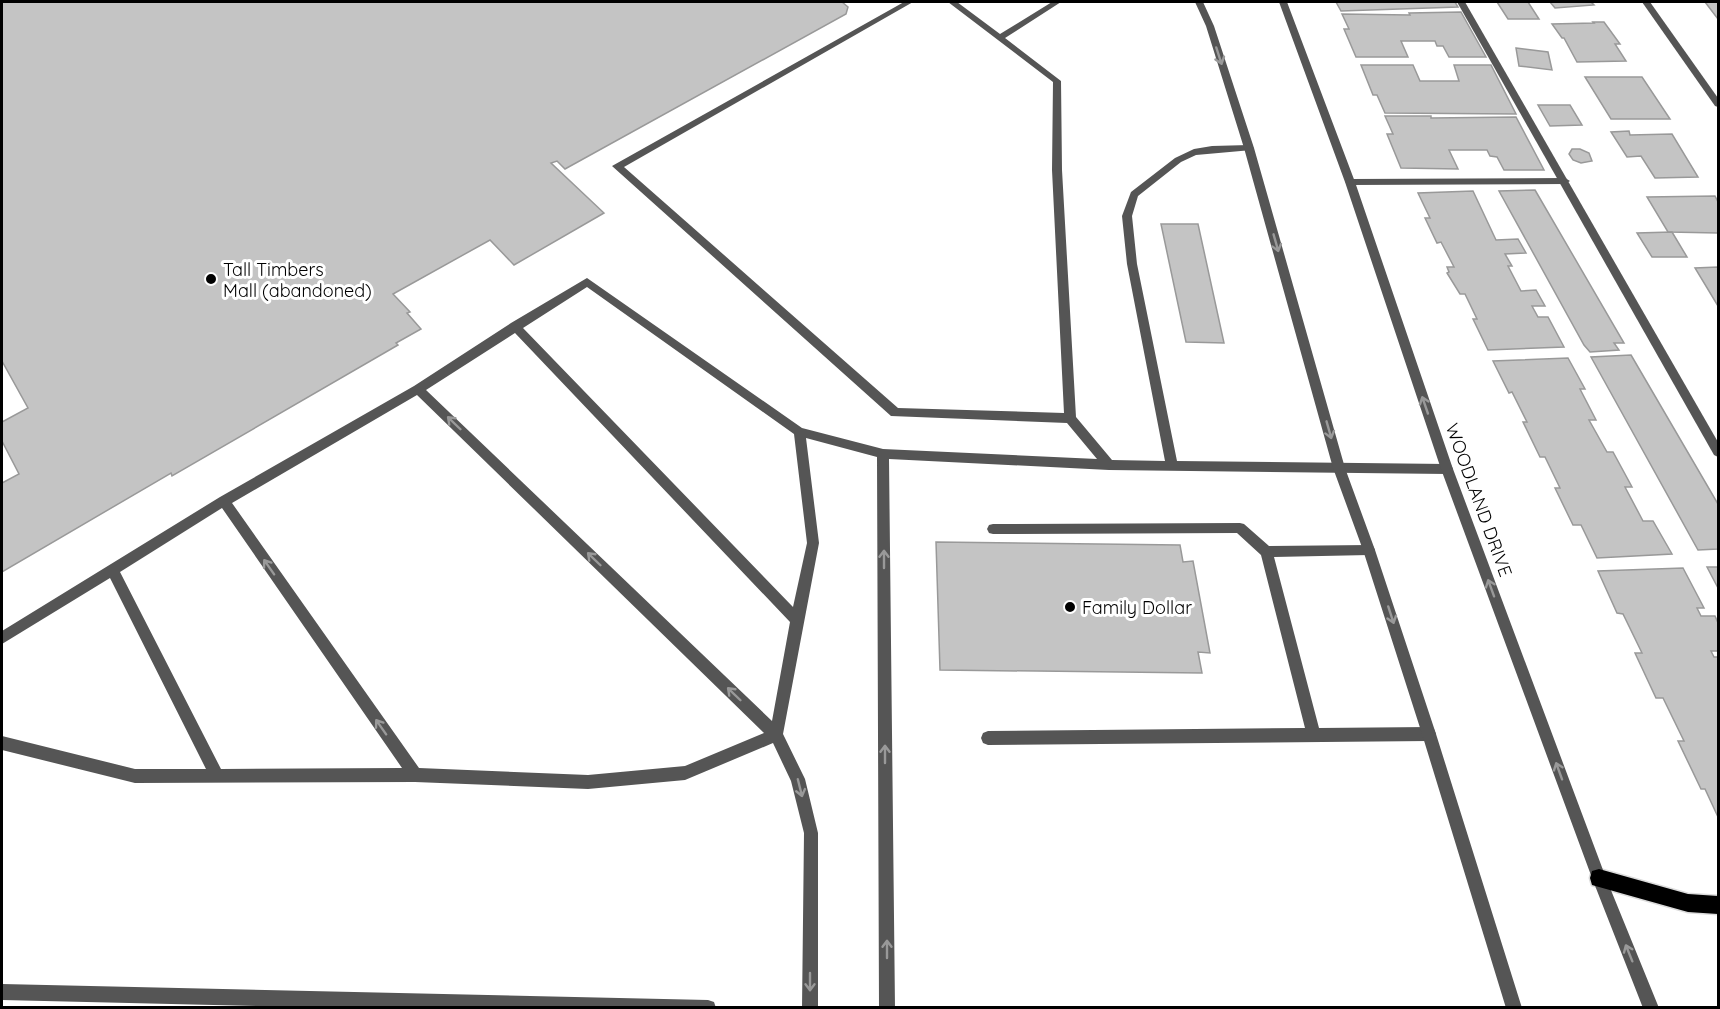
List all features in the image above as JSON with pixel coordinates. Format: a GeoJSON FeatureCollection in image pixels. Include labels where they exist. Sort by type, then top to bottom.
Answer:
{"type":"FeatureCollection","features":[{"type":"Feature","properties":{"kind":"main road"},"geometry":{"type":"LineString","coordinates":[[1599,878],[1688,903],[1719,905]]}},
{"type":"Feature","properties":{"kind":"street"},"geometry":{"type":"LineString","coordinates":[[909,2],[617,166],[895,412],[1070,418]]}},
{"type":"Feature","properties":{"kind":"street"},"geometry":{"type":"LineString","coordinates":[[952,2],[1057,81],[1057,170],[1070,418],[1109,465]]}},
{"type":"Feature","properties":{"kind":"street"},"geometry":{"type":"LineString","coordinates":[[999,38],[1057,2]]}},
{"type":"Feature","properties":{"kind":"street"},"geometry":{"type":"LineString","coordinates":[[1199,2],[1210,26],[1249,148],[1339,468],[1369,550],[1430,734],[1514,1008]]}},
{"type":"Feature","properties":{"kind":"street","name":"WOODLAND DRIVE"},"geometry":{"type":"LineString","coordinates":[[1283,2],[1350,182],[1447,469],[1599,878],[1651,1008]]}},
{"type":"Feature","properties":{"kind":"street"},"geometry":{"type":"LineString","coordinates":[[1461,2],[1719,452]]}},
{"type":"Feature","properties":{"kind":"street"},"geometry":{"type":"LineString","coordinates":[[1646,2],[1719,104]]}},
{"type":"Feature","properties":{"kind":"street"},"geometry":{"type":"LineString","coordinates":[[1172,465],[1132,264],[1127,216],[1134,194],[1178,160],[1194,152],[1249,148]]}},
{"type":"Feature","properties":{"kind":"street"},"geometry":{"type":"LineString","coordinates":[[1350,182],[1565,181]]}},
{"type":"Feature","properties":{"kind":"street"},"geometry":{"type":"LineString","coordinates":[[3,635],[224,501],[418,389],[587,282],[799,432],[883,454],[1109,465],[1447,469]]}},
{"type":"Feature","properties":{"kind":"street"},"geometry":{"type":"LineString","coordinates":[[515,326],[797,620]]}},
{"type":"Feature","properties":{"kind":"street"},"geometry":{"type":"LineString","coordinates":[[418,389],[776,735],[798,779],[811,834],[810,1008]]}},
{"type":"Feature","properties":{"kind":"street"},"geometry":{"type":"LineString","coordinates":[[776,735],[813,543],[799,432]]}},
{"type":"Feature","properties":{"kind":"street"},"geometry":{"type":"LineString","coordinates":[[883,454],[887,1008]]}},
{"type":"Feature","properties":{"kind":"street"},"geometry":{"type":"LineString","coordinates":[[224,501],[414,775]]}},
{"type":"Feature","properties":{"kind":"street"},"geometry":{"type":"LineString","coordinates":[[993,529],[1240,528],[1266,552],[1314,735]]}},
{"type":"Feature","properties":{"kind":"street"},"geometry":{"type":"LineString","coordinates":[[1266,552],[1369,550]]}},
{"type":"Feature","properties":{"kind":"street"},"geometry":{"type":"LineString","coordinates":[[112,570],[217,776]]}},
{"type":"Feature","properties":{"kind":"street"},"geometry":{"type":"LineString","coordinates":[[988,738],[1430,734]]}},
{"type":"Feature","properties":{"kind":"street"},"geometry":{"type":"LineString","coordinates":[[2,743],[135,776],[414,775],[588,782],[686,773],[776,735]]}},
{"type":"Feature","properties":{"kind":"street"},"geometry":{"type":"LineString","coordinates":[[2,992],[708,1008]]}},
{"type":"Feature","properties":{"kind":"building","name":"Tall Timbers Mall (abandoned)"},"geometry":{"type":"Polygon","coordinates":[[[2,2],[842,2],[848,7],[846,14],[565,169],[557,161],[551,163],[604,213],[514,265],[490,240],[393,294],[410,312],[407,313],[421,329],[396,343],[398,345],[172,476],[171,473],[2,572],[2,483],[19,474],[2,441],[2,422],[28,408],[2,361],[2,2]]]}},
{"type":"Feature","properties":{"kind":"building"},"geometry":{"type":"Polygon","coordinates":[[[1336,2],[1455,2],[1458,7],[1341,11],[1336,2]]]}},
{"type":"Feature","properties":{"kind":"building"},"geometry":{"type":"Polygon","coordinates":[[[1497,2],[1528,2],[1539,19],[1508,19],[1497,2]]]}},
{"type":"Feature","properties":{"kind":"building"},"geometry":{"type":"Polygon","coordinates":[[[1550,2],[1591,2],[1594,5],[1555,8],[1550,2]]]}},
{"type":"Feature","properties":{"kind":"building"},"geometry":{"type":"Polygon","coordinates":[[[1705,2],[1718,2],[1718,19],[1705,2]]]}},
{"type":"Feature","properties":{"kind":"building"},"geometry":{"type":"Polygon","coordinates":[[[1461,12],[1486,57],[1449,57],[1443,46],[1437,46],[1435,41],[1401,41],[1408,57],[1356,57],[1344,29],[1349,29],[1342,14],[1410,15],[1409,13],[1461,12]]]}},
{"type":"Feature","properties":{"kind":"building"},"geometry":{"type":"Polygon","coordinates":[[[1604,22],[1620,44],[1615,44],[1626,61],[1577,62],[1564,38],[1552,24],[1604,22]]]}},
{"type":"Feature","properties":{"kind":"building"},"geometry":{"type":"Polygon","coordinates":[[[1516,48],[1548,52],[1552,70],[1519,66],[1516,48]]]}},
{"type":"Feature","properties":{"kind":"building"},"geometry":{"type":"Polygon","coordinates":[[[1361,65],[1413,65],[1420,81],[1459,81],[1454,65],[1491,65],[1516,114],[1385,113],[1377,95],[1373,95],[1361,65]]]}},
{"type":"Feature","properties":{"kind":"building"},"geometry":{"type":"Polygon","coordinates":[[[1585,77],[1642,77],[1670,119],[1611,119],[1585,77]]]}},
{"type":"Feature","properties":{"kind":"building"},"geometry":{"type":"Polygon","coordinates":[[[1538,105],[1570,105],[1582,125],[1550,126],[1538,105]]]}},
{"type":"Feature","properties":{"kind":"building"},"geometry":{"type":"Polygon","coordinates":[[[1385,116],[1516,117],[1544,170],[1504,170],[1497,157],[1490,156],[1487,150],[1449,150],[1458,169],[1401,168],[1387,134],[1393,134],[1385,116]]]}},
{"type":"Feature","properties":{"kind":"building"},"geometry":{"type":"Polygon","coordinates":[[[1629,131],[1630,135],[1672,134],[1698,177],[1655,178],[1641,156],[1627,157],[1611,132],[1629,131]]]}},
{"type":"Feature","properties":{"kind":"building"},"geometry":{"type":"Polygon","coordinates":[[[1572,149],[1580,149],[1589,153],[1592,161],[1581,163],[1573,160],[1569,154],[1572,149]]]}},
{"type":"Feature","properties":{"kind":"building"},"geometry":{"type":"Polygon","coordinates":[[[1535,190],[1624,343],[1614,343],[1619,350],[1590,352],[1584,345],[1499,191],[1535,190]]]}},
{"type":"Feature","properties":{"kind":"building"},"geometry":{"type":"Polygon","coordinates":[[[1473,191],[1496,240],[1518,239],[1526,253],[1505,254],[1512,266],[1508,266],[1521,291],[1536,290],[1545,306],[1532,306],[1538,317],[1548,317],[1564,347],[1488,350],[1473,319],[1477,319],[1465,294],[1460,294],[1447,273],[1449,272],[1447,267],[1454,267],[1441,242],[1437,243],[1425,218],[1430,218],[1418,193],[1473,191]]]}},
{"type":"Feature","properties":{"kind":"building"},"geometry":{"type":"Polygon","coordinates":[[[1715,196],[1718,202],[1718,233],[1668,232],[1647,197],[1715,196]]]}},
{"type":"Feature","properties":{"kind":"building"},"geometry":{"type":"Polygon","coordinates":[[[1161,224],[1198,224],[1224,343],[1186,342],[1161,224]]]}},
{"type":"Feature","properties":{"kind":"building"},"geometry":{"type":"Polygon","coordinates":[[[1672,232],[1687,257],[1652,257],[1637,233],[1672,232]]]}},
{"type":"Feature","properties":{"kind":"building"},"geometry":{"type":"Polygon","coordinates":[[[1718,267],[1718,306],[1695,268],[1718,267]]]}},
{"type":"Feature","properties":{"kind":"building"},"geometry":{"type":"Polygon","coordinates":[[[1631,355],[1718,504],[1718,549],[1698,550],[1591,357],[1631,355]]]}},
{"type":"Feature","properties":{"kind":"building"},"geometry":{"type":"Polygon","coordinates":[[[1568,358],[1585,389],[1580,389],[1596,420],[1589,420],[1607,452],[1613,452],[1632,487],[1625,487],[1643,521],[1653,521],[1672,554],[1597,558],[1581,525],[1573,525],[1555,488],[1560,488],[1545,457],[1540,457],[1523,422],[1527,422],[1493,361],[1568,358]]]}},
{"type":"Feature","properties":{"kind":"building","name":"Family Dollar"},"geometry":{"type":"Polygon","coordinates":[[[936,542],[1180,545],[1183,562],[1193,561],[1210,653],[1198,652],[1202,673],[940,670],[936,542]]]}},
{"type":"Feature","properties":{"kind":"building"},"geometry":{"type":"Polygon","coordinates":[[[1707,567],[1718,567],[1718,588],[1707,567]]]}},
{"type":"Feature","properties":{"kind":"building"},"geometry":{"type":"Polygon","coordinates":[[[1683,568],[1704,608],[1697,608],[1701,616],[1715,616],[1718,623],[1718,651],[1711,651],[1714,657],[1718,657],[1718,817],[1705,789],[1701,789],[1678,741],[1684,741],[1663,698],[1656,698],[1635,653],[1642,653],[1623,614],[1617,613],[1598,571],[1683,568]]]}},
{"type":"Feature","properties":{"kind":"place","name":"Tall Timbers Mall (abandoned)"},"geometry":{"type":"Point","coordinates":[211,279]}},
{"type":"Feature","properties":{"kind":"place","name":"Family Dollar"},"geometry":{"type":"Point","coordinates":[1070,607]}}]}
